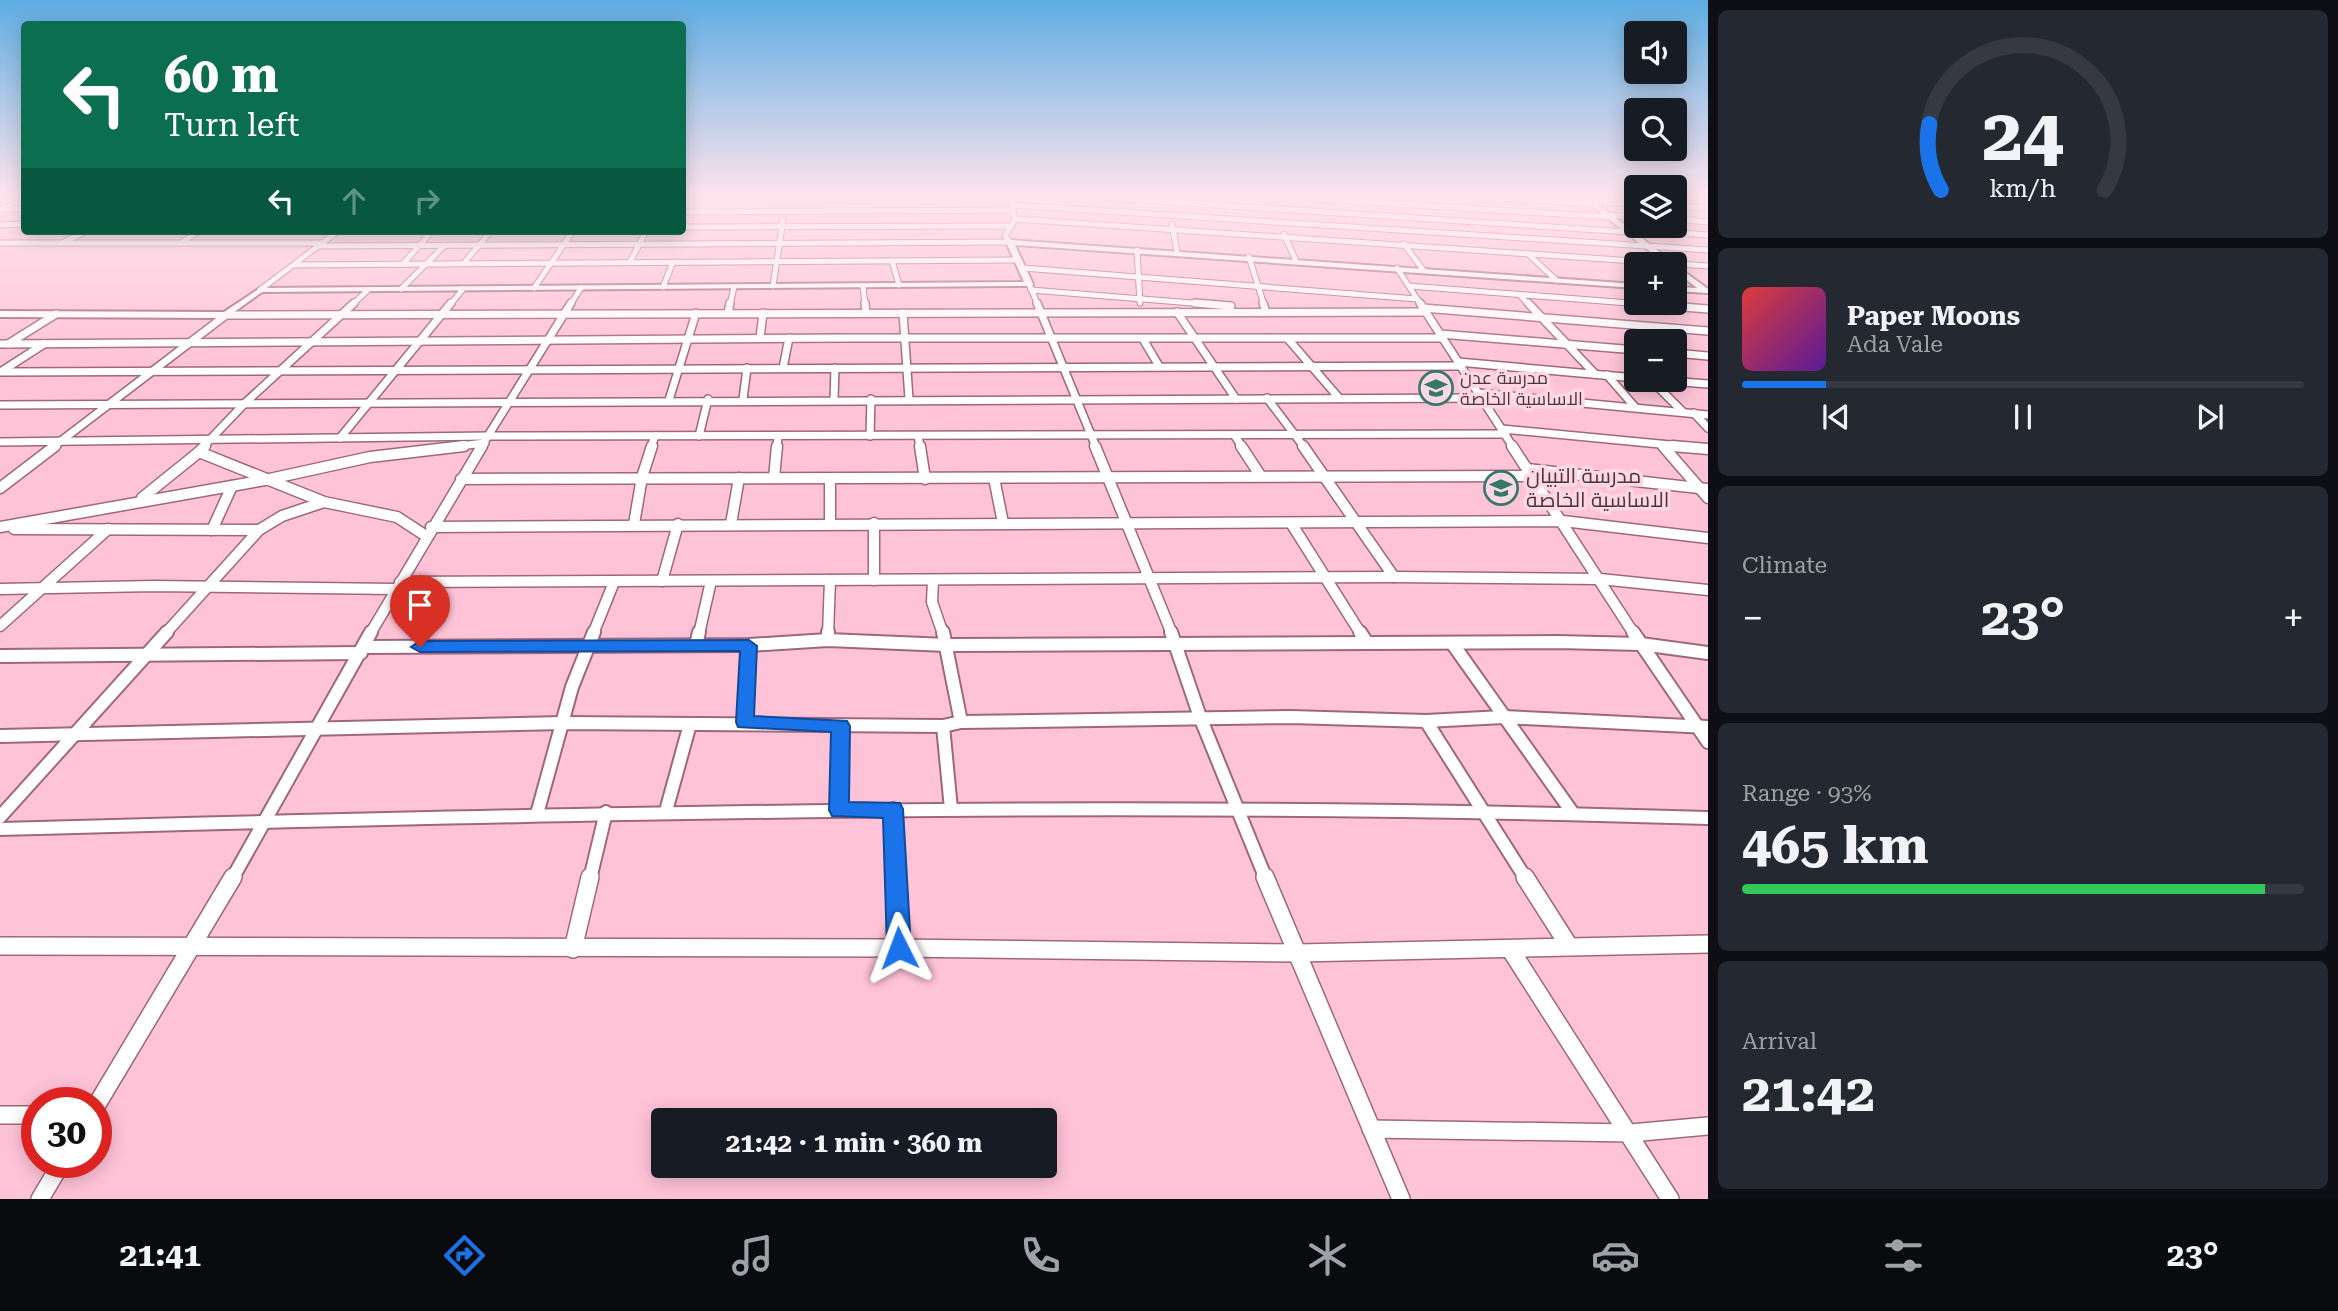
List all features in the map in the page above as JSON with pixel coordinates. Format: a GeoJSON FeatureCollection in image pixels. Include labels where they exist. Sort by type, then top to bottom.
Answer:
{"type":"FeatureCollection","features":[{"type":"Feature","properties":{"kind":"main road"},"geometry":{"type":"LineString","coordinates":[[0,314],[226,315],[260,290],[899,285],[1030,287],[1014,251]]}},
{"type":"Feature","properties":{"kind":"main road"},"geometry":{"type":"LineString","coordinates":[[1156,251],[1624,285]]}},
{"type":"Feature","properties":{"kind":"main road"},"geometry":{"type":"LineString","coordinates":[[1687,276],[1707,291]]}},
{"type":"Feature","properties":{"kind":"main road"},"geometry":{"type":"LineString","coordinates":[[1687,290],[1707,291]]}},
{"type":"Feature","properties":{"kind":"street"},"geometry":{"type":"LineString","coordinates":[[260,290],[312,251]]}},
{"type":"Feature","properties":{"kind":"street"},"geometry":{"type":"LineString","coordinates":[[403,264],[413,251]]}},
{"type":"Feature","properties":{"kind":"street"},"geometry":{"type":"LineString","coordinates":[[401,289],[439,251]]}},
{"type":"Feature","properties":{"kind":"street"},"geometry":{"type":"LineString","coordinates":[[464,263],[475,251]]}},
{"type":"Feature","properties":{"kind":"street"},"geometry":{"type":"LineString","coordinates":[[534,288],[560,251]]}},
{"type":"Feature","properties":{"kind":"street"},"geometry":{"type":"LineString","coordinates":[[630,262],[636,251]]}},
{"type":"Feature","properties":{"kind":"street"},"geometry":{"type":"LineString","coordinates":[[693,262],[697,251]]}},
{"type":"Feature","properties":{"kind":"street"},"geometry":{"type":"LineString","coordinates":[[773,286],[779,251]]}},
{"type":"Feature","properties":{"kind":"street"},"geometry":{"type":"LineString","coordinates":[[850,251],[851,261]]}},
{"type":"Feature","properties":{"kind":"street"},"geometry":{"type":"LineString","coordinates":[[935,251],[939,261]]}},
{"type":"Feature","properties":{"kind":"street"},"geometry":{"type":"LineString","coordinates":[[1137,251],[1140,313]]}},
{"type":"Feature","properties":{"kind":"street"},"geometry":{"type":"LineString","coordinates":[[1291,251],[1296,261]]}},
{"type":"Feature","properties":{"kind":"street"},"geometry":{"type":"LineString","coordinates":[[1410,251],[1423,270]]}},
{"type":"Feature","properties":{"kind":"street"},"geometry":{"type":"LineString","coordinates":[[1486,251],[1624,261]]}},
{"type":"Feature","properties":{"kind":"street"},"geometry":{"type":"LineString","coordinates":[[1525,251],[1556,280]]}},
{"type":"Feature","properties":{"kind":"street"},"geometry":{"type":"LineString","coordinates":[[1249,257],[1265,310]]}},
{"type":"Feature","properties":{"kind":"street"},"geometry":{"type":"LineString","coordinates":[[294,265],[777,261],[1021,264],[1258,286],[1421,306],[1708,331]]}},
{"type":"Feature","properties":{"kind":"street"},"geometry":{"type":"LineString","coordinates":[[892,261],[899,285]]}},
{"type":"Feature","properties":{"kind":"street"},"geometry":{"type":"LineString","coordinates":[[663,288],[673,262]]}},
{"type":"Feature","properties":{"kind":"street"},"geometry":{"type":"LineString","coordinates":[[1687,265],[1708,265]]}},
{"type":"Feature","properties":{"kind":"street"},"geometry":{"type":"LineString","coordinates":[[1397,268],[1641,644],[1703,726],[1708,742]]}},
{"type":"Feature","properties":{"kind":"street"},"geometry":{"type":"LineString","coordinates":[[863,286],[866,313]]}},
{"type":"Feature","properties":{"kind":"street"},"geometry":{"type":"LineString","coordinates":[[1409,286],[1708,309]]}},
{"type":"Feature","properties":{"kind":"street"},"geometry":{"type":"LineString","coordinates":[[728,313],[734,287]]}},
{"type":"Feature","properties":{"kind":"street"},"geometry":{"type":"LineString","coordinates":[[1265,310],[1030,287],[1093,436],[1238,812],[1401,1199]]}},
{"type":"Feature","properties":{"kind":"street"},"geometry":{"type":"LineString","coordinates":[[107,1087],[193,947],[428,531],[581,288]]}},
{"type":"Feature","properties":{"kind":"street"},"geometry":{"type":"LineString","coordinates":[[340,438],[463,289]]}},
{"type":"Feature","properties":{"kind":"street"},"geometry":{"type":"LineString","coordinates":[[139,500],[199,452],[245,403],[368,290]]}},
{"type":"Feature","properties":{"kind":"street"},"geometry":{"type":"LineString","coordinates":[[1520,295],[1545,317],[1595,374]]}},
{"type":"Feature","properties":{"kind":"street"},"geometry":{"type":"LineString","coordinates":[[1,486],[226,315],[1140,313],[1421,306]]}},
{"type":"Feature","properties":{"kind":"street"},"geometry":{"type":"LineString","coordinates":[[1177,312],[1236,399]]}},
{"type":"Feature","properties":{"kind":"street"},"geometry":{"type":"LineString","coordinates":[[668,400],[696,313]]}},
{"type":"Feature","properties":{"kind":"street"},"geometry":{"type":"LineString","coordinates":[[760,338],[763,313]]}},
{"type":"Feature","properties":{"kind":"street"},"geometry":{"type":"LineString","coordinates":[[846,338],[847,313]]}},
{"type":"Feature","properties":{"kind":"street"},"geometry":{"type":"LineString","coordinates":[[903,313],[909,367],[909,399]]}},
{"type":"Feature","properties":{"kind":"street"},"geometry":{"type":"LineString","coordinates":[[4,344],[56,314]]}},
{"type":"Feature","properties":{"kind":"street"},"geometry":{"type":"LineString","coordinates":[[4,344],[760,338],[1288,339],[1442,336],[1624,349]]}},
{"type":"Feature","properties":{"kind":"street"},"geometry":{"type":"LineString","coordinates":[[783,368],[789,338]]}},
{"type":"Feature","properties":{"kind":"street"},"geometry":{"type":"LineString","coordinates":[[1143,338],[1159,366]]}},
{"type":"Feature","properties":{"kind":"street"},"geometry":{"type":"LineString","coordinates":[[1288,339],[1339,398]]}},
{"type":"Feature","properties":{"kind":"street"},"geometry":{"type":"LineString","coordinates":[[0,372],[44,344]]}},
{"type":"Feature","properties":{"kind":"street"},"geometry":{"type":"LineString","coordinates":[[1687,354],[1708,356]]}},
{"type":"Feature","properties":{"kind":"street"},"geometry":{"type":"LineString","coordinates":[[0,372],[1159,366],[1313,368],[1459,364],[1624,377]]}},
{"type":"Feature","properties":{"kind":"street"},"geometry":{"type":"LineString","coordinates":[[834,399],[835,368]]}},
{"type":"Feature","properties":{"kind":"street"},"geometry":{"type":"LineString","coordinates":[[743,399],[747,369]]}},
{"type":"Feature","properties":{"kind":"street"},"geometry":{"type":"LineString","coordinates":[[1606,375],[1635,407]]}},
{"type":"Feature","properties":{"kind":"street"},"geometry":{"type":"LineString","coordinates":[[1687,382],[1708,384]]}},
{"type":"Feature","properties":{"kind":"street"},"geometry":{"type":"LineString","coordinates":[[1663,392],[1683,412]]}},
{"type":"Feature","properties":{"kind":"street"},"geometry":{"type":"LineString","coordinates":[[0,405],[708,399],[1236,399],[1480,395],[1708,415]]}},
{"type":"Feature","properties":{"kind":"street"},"geometry":{"type":"LineString","coordinates":[[1267,398],[1325,475],[1394,577]]}},
{"type":"Feature","properties":{"kind":"street"},"geometry":{"type":"LineString","coordinates":[[699,436],[708,399]]}},
{"type":"Feature","properties":{"kind":"street"},"geometry":{"type":"LineString","coordinates":[[870,436],[871,399]]}},
{"type":"Feature","properties":{"kind":"street"},"geometry":{"type":"LineString","coordinates":[[1694,413],[1708,428]]}},
{"type":"Feature","properties":{"kind":"street"},"geometry":{"type":"LineString","coordinates":[[0,442],[340,438],[487,440],[655,436],[1234,436],[1504,432],[1708,450]]}},
{"type":"Feature","properties":{"kind":"street"},"geometry":{"type":"LineString","coordinates":[[634,524],[642,477],[655,436]]}},
{"type":"Feature","properties":{"kind":"street"},"geometry":{"type":"LineString","coordinates":[[774,478],[778,436]]}},
{"type":"Feature","properties":{"kind":"street"},"geometry":{"type":"LineString","coordinates":[[918,436],[925,479]]}},
{"type":"Feature","properties":{"kind":"street"},"geometry":{"type":"LineString","coordinates":[[1234,436],[1260,475]]}},
{"type":"Feature","properties":{"kind":"street"},"geometry":{"type":"LineString","coordinates":[[0,528],[139,500],[265,480],[370,457],[487,440]]}},
{"type":"Feature","properties":{"kind":"street"},"geometry":{"type":"LineString","coordinates":[[1663,445],[1704,489],[1708,498]]}},
{"type":"Feature","properties":{"kind":"street"},"geometry":{"type":"LineString","coordinates":[[199,452],[324,502],[397,517],[428,531],[634,524],[1563,521],[1708,538]]}},
{"type":"Feature","properties":{"kind":"street"},"geometry":{"type":"LineString","coordinates":[[461,478],[925,479],[1529,473],[1704,489]]}},
{"type":"Feature","properties":{"kind":"street"},"geometry":{"type":"LineString","coordinates":[[730,524],[739,478]]}},
{"type":"Feature","properties":{"kind":"street"},"geometry":{"type":"LineString","coordinates":[[994,478],[1003,523]]}},
{"type":"Feature","properties":{"kind":"street"},"geometry":{"type":"LineString","coordinates":[[830,479],[830,523]]}},
{"type":"Feature","properties":{"kind":"street"},"geometry":{"type":"LineString","coordinates":[[212,530],[232,486]]}},
{"type":"Feature","properties":{"kind":"street"},"geometry":{"type":"LineString","coordinates":[[0,817],[260,530],[282,516],[324,502]]}},
{"type":"Feature","properties":{"kind":"street"},"geometry":{"type":"LineString","coordinates":[[874,523],[874,580]]}},
{"type":"Feature","properties":{"kind":"street"},"geometry":{"type":"LineString","coordinates":[[1291,523],[1367,643]]}},
{"type":"Feature","properties":{"kind":"street"},"geometry":{"type":"LineString","coordinates":[[662,581],[678,524]]}},
{"type":"Feature","properties":{"kind":"street"},"geometry":{"type":"LineString","coordinates":[[0,528],[260,530]]}},
{"type":"Feature","properties":{"kind":"street"},"geometry":{"type":"LineString","coordinates":[[0,626],[108,529]]}},
{"type":"Feature","properties":{"kind":"street"},"geometry":{"type":"LineString","coordinates":[[0,589],[711,580],[1394,577],[1600,579],[1708,590]]}},
{"type":"Feature","properties":{"kind":"street"},"geometry":{"type":"LineString","coordinates":[[696,645],[711,580]]}},
{"type":"Feature","properties":{"kind":"street"},"geometry":{"type":"LineString","coordinates":[[828,640],[830,580]]}},
{"type":"Feature","properties":{"kind":"street"},"geometry":{"type":"LineString","coordinates":[[933,580],[932,602],[947,645],[961,722]]}},
{"type":"Feature","properties":{"kind":"street"},"geometry":{"type":"LineString","coordinates":[[537,814],[587,645],[614,582]]}},
{"type":"Feature","properties":{"kind":"street"},"geometry":{"type":"LineString","coordinates":[[0,656],[587,645],[749,646],[828,640],[947,645],[1641,644],[1708,653]]}},
{"type":"Feature","properties":{"kind":"street"},"geometry":{"type":"LineString","coordinates":[[1452,643],[1572,813]]}},
{"type":"Feature","properties":{"kind":"street"},"geometry":{"type":"LineString","coordinates":[[745,722],[749,646]]}},
{"type":"Feature","properties":{"kind":"street"},"geometry":{"type":"LineString","coordinates":[[0,736],[73,736],[320,726],[745,722],[943,726],[961,722],[1200,717],[1426,721],[1503,717],[1703,726]]}},
{"type":"Feature","properties":{"kind":"street"},"geometry":{"type":"LineString","coordinates":[[1426,721],[1569,946]]}},
{"type":"Feature","properties":{"kind":"street"},"geometry":{"type":"LineString","coordinates":[[666,811],[690,724]]}},
{"type":"Feature","properties":{"kind":"street"},"geometry":{"type":"LineString","coordinates":[[839,810],[840,726]]}},
{"type":"Feature","properties":{"kind":"street"},"geometry":{"type":"LineString","coordinates":[[943,726],[951,809]]}},
{"type":"Feature","properties":{"kind":"street"},"geometry":{"type":"LineString","coordinates":[[0,829],[606,812],[893,809],[1485,811],[1708,818]]}},
{"type":"Feature","properties":{"kind":"street"},"geometry":{"type":"LineString","coordinates":[[893,809],[899,948]]}},
{"type":"Feature","properties":{"kind":"street"},"geometry":{"type":"LineString","coordinates":[[573,949],[606,812]]}},
{"type":"Feature","properties":{"kind":"street"},"geometry":{"type":"LineString","coordinates":[[0,946],[899,948],[1299,953],[1708,944]]}},
{"type":"Feature","properties":{"kind":"street"},"geometry":{"type":"LineString","coordinates":[[1510,948],[1670,1199]]}},
{"type":"Feature","properties":{"kind":"street"},"geometry":{"type":"LineString","coordinates":[[0,1115],[21,1115]]}},
{"type":"Feature","properties":{"kind":"street"},"geometry":{"type":"LineString","coordinates":[[1371,1129],[1630,1133],[1708,1126]]}},
{"type":"Feature","properties":{"kind":"street"},"geometry":{"type":"LineString","coordinates":[[40,1199],[52,1178]]}},
{"type":"Feature","properties":{"kind":"place","name":"مدرسة عدن الاساسية الخاصة"},"geometry":{"type":"Point","coordinates":[1436,388]}},
{"type":"Feature","properties":{"kind":"place","name":"مدرسة التبيان الاساسية الخاصة"},"geometry":{"type":"Point","coordinates":[1501,488]}},
{"type":"Feature","properties":{"kind":"route"},"geometry":{"type":"LineString","coordinates":[[420,647],[749,646],[745,722],[840,726],[839,810],[893,809],[899,948]]}}]}
